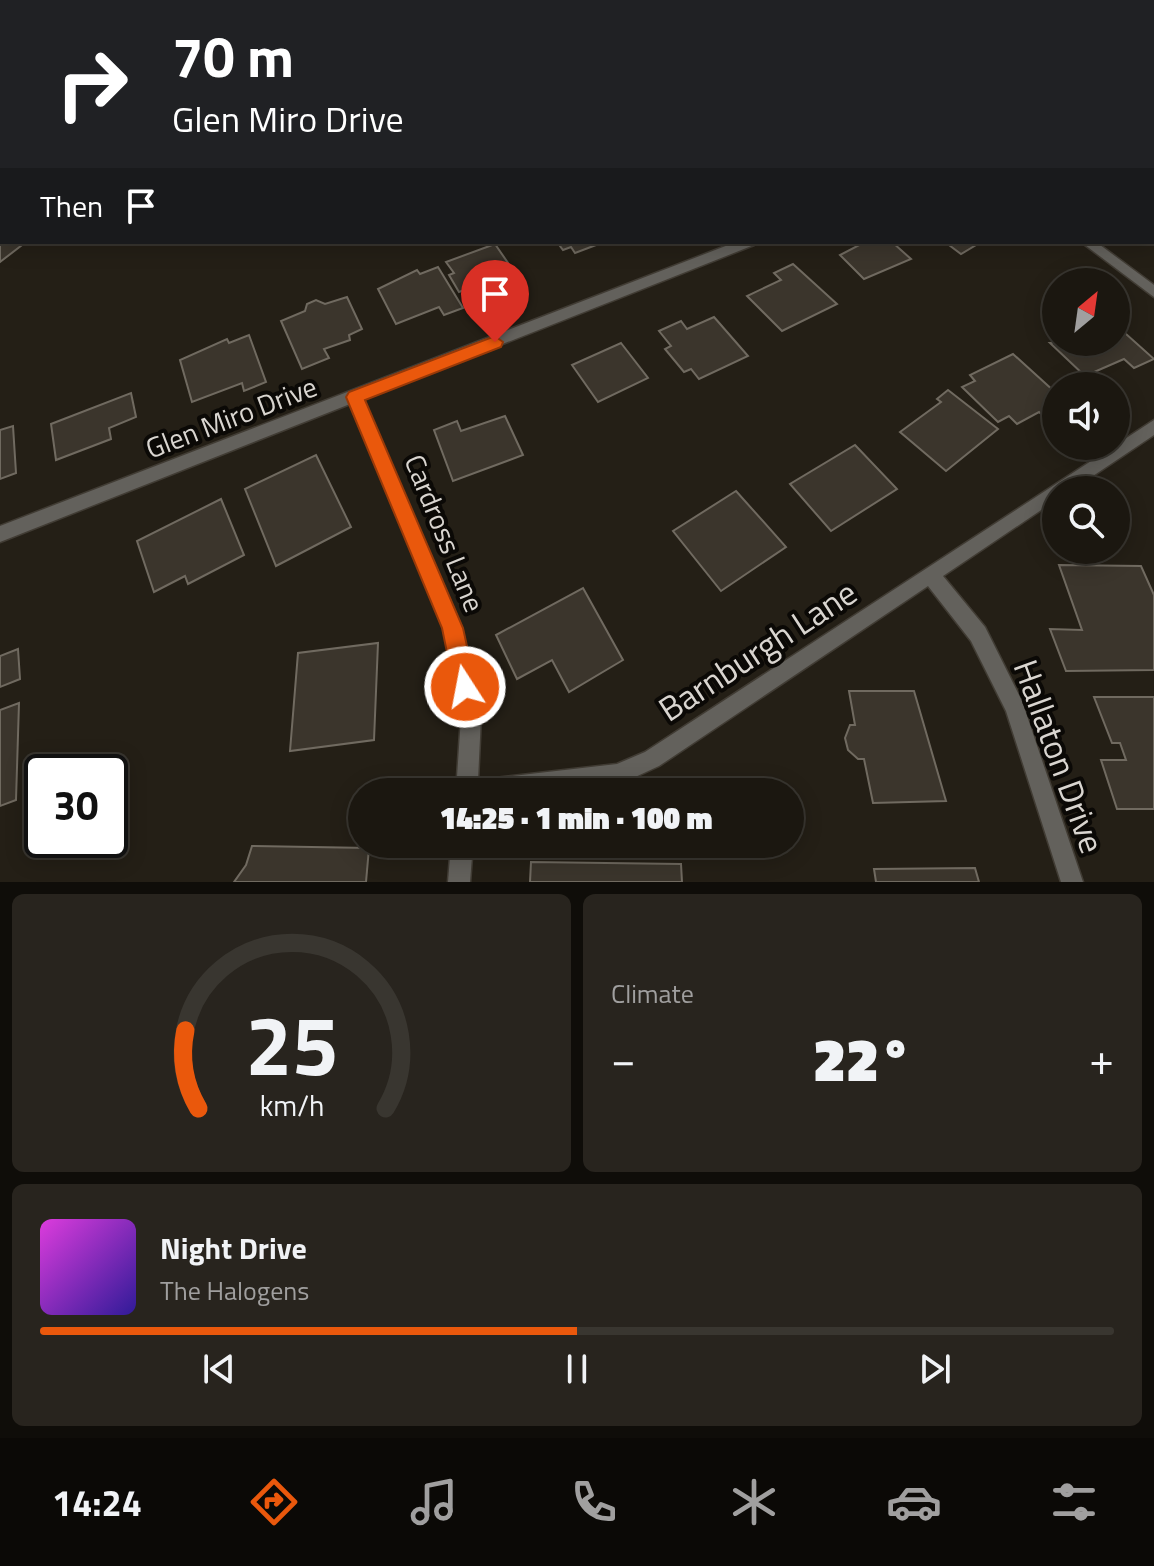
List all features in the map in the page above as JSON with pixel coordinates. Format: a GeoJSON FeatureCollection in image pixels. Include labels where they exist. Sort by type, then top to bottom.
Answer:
{"type":"FeatureCollection","features":[{"type":"Feature","properties":{"kind":"street"},"geometry":{"type":"LineString","coordinates":[[707,244],[718,255]]}},
{"type":"Feature","properties":{"kind":"street","name":"Glen Miro Drive"},"geometry":{"type":"LineString","coordinates":[[0,534],[744,244]]}},
{"type":"Feature","properties":{"kind":"street"},"geometry":{"type":"LineString","coordinates":[[1090,244],[1154,292]]}},
{"type":"Feature","properties":{"kind":"street","name":"Cardross Lane"},"geometry":{"type":"LineString","coordinates":[[355,397],[453,628],[471,717],[468,778]]}},
{"type":"Feature","properties":{"kind":"street","name":"Barnburgh Lane"},"geometry":{"type":"LineString","coordinates":[[1080,476],[1154,427]]}},
{"type":"Feature","properties":{"kind":"street","name":"Barnburgh Lane"},"geometry":{"type":"LineString","coordinates":[[584,778],[618,774],[652,759],[1042,501]]}},
{"type":"Feature","properties":{"kind":"street","name":"Hallaton Drive"},"geometry":{"type":"LineString","coordinates":[[930,575],[978,634],[1015,708],[1072,882]]}},
{"type":"Feature","properties":{"kind":"street"},"geometry":{"type":"LineString","coordinates":[[459,882],[461,858]]}},
{"type":"Feature","properties":{"kind":"building"},"geometry":{"type":"Polygon","coordinates":[[[0,244],[23,244],[0,262],[0,244]]]}},
{"type":"Feature","properties":{"kind":"building"},"geometry":{"type":"Polygon","coordinates":[[[495,244],[519,279],[472,297],[467,289],[459,292],[449,275],[454,273],[446,262],[495,244]]]}},
{"type":"Feature","properties":{"kind":"building"},"geometry":{"type":"Polygon","coordinates":[[[558,244],[599,244],[575,253],[571,247],[563,250],[558,244]]]}},
{"type":"Feature","properties":{"kind":"building"},"geometry":{"type":"Polygon","coordinates":[[[861,244],[894,244],[911,259],[864,279],[840,255],[861,244]]]}},
{"type":"Feature","properties":{"kind":"building"},"geometry":{"type":"Polygon","coordinates":[[[948,244],[978,244],[961,254],[948,244]]]}},
{"type":"Feature","properties":{"kind":"building"},"geometry":{"type":"Polygon","coordinates":[[[793,264],[837,304],[782,331],[747,296],[781,280],[774,273],[793,264]]]}},
{"type":"Feature","properties":{"kind":"building"},"geometry":{"type":"Polygon","coordinates":[[[438,267],[463,308],[444,315],[439,307],[396,324],[378,289],[417,270],[420,274],[438,267]]]}},
{"type":"Feature","properties":{"kind":"building"},"geometry":{"type":"Polygon","coordinates":[[[347,297],[362,329],[349,335],[350,340],[324,349],[329,358],[302,369],[281,321],[305,311],[307,304],[316,300],[325,304],[347,297]]]}},
{"type":"Feature","properties":{"kind":"building"},"geometry":{"type":"Polygon","coordinates":[[[714,317],[748,356],[699,379],[691,369],[684,372],[665,349],[671,346],[659,331],[681,321],[687,329],[714,317]]]}},
{"type":"Feature","properties":{"kind":"building"},"geometry":{"type":"Polygon","coordinates":[[[249,335],[266,382],[244,391],[242,383],[192,402],[180,360],[227,339],[229,343],[249,335]]]}},
{"type":"Feature","properties":{"kind":"building"},"geometry":{"type":"Polygon","coordinates":[[[1130,338],[1154,359],[1134,368],[1124,359],[1094,372],[1081,372],[1064,356],[1130,356],[1130,338]]]}},
{"type":"Feature","properties":{"kind":"building"},"geometry":{"type":"Polygon","coordinates":[[[621,343],[648,378],[598,402],[572,365],[621,343]]]}},
{"type":"Feature","properties":{"kind":"building"},"geometry":{"type":"Polygon","coordinates":[[[1013,354],[1042,380],[1042,415],[1039,412],[1017,424],[1009,416],[998,422],[962,387],[975,381],[970,375],[1013,354]]]}},
{"type":"Feature","properties":{"kind":"building"},"geometry":{"type":"Polygon","coordinates":[[[948,390],[998,429],[946,471],[900,432],[941,402],[937,399],[948,390]]]}},
{"type":"Feature","properties":{"kind":"building"},"geometry":{"type":"Polygon","coordinates":[[[131,393],[136,417],[109,428],[111,439],[56,460],[51,424],[131,393]]]}},
{"type":"Feature","properties":{"kind":"building"},"geometry":{"type":"Polygon","coordinates":[[[505,416],[523,455],[453,481],[434,430],[457,421],[461,431],[505,416]]]}},
{"type":"Feature","properties":{"kind":"building"},"geometry":{"type":"Polygon","coordinates":[[[13,426],[16,473],[0,479],[0,430],[13,426]]]}},
{"type":"Feature","properties":{"kind":"building"},"geometry":{"type":"Polygon","coordinates":[[[855,445],[897,489],[831,531],[790,484],[855,445]]]}},
{"type":"Feature","properties":{"kind":"building"},"geometry":{"type":"Polygon","coordinates":[[[316,455],[351,527],[276,566],[245,489],[316,455]]]}},
{"type":"Feature","properties":{"kind":"building"},"geometry":{"type":"Polygon","coordinates":[[[736,491],[786,547],[721,591],[673,531],[736,491]]]}},
{"type":"Feature","properties":{"kind":"building"},"geometry":{"type":"Polygon","coordinates":[[[221,499],[244,555],[188,584],[185,576],[154,592],[137,541],[221,499]]]}},
{"type":"Feature","properties":{"kind":"building"},"geometry":{"type":"Polygon","coordinates":[[[1059,565],[1141,566],[1154,595],[1154,670],[1066,671],[1050,629],[1082,630],[1059,565]]]}},
{"type":"Feature","properties":{"kind":"building"},"geometry":{"type":"Polygon","coordinates":[[[583,588],[623,660],[569,692],[552,660],[517,679],[496,635],[583,588]]]}},
{"type":"Feature","properties":{"kind":"building"},"geometry":{"type":"Polygon","coordinates":[[[378,643],[374,740],[290,751],[298,653],[378,643]]]}},
{"type":"Feature","properties":{"kind":"building"},"geometry":{"type":"Polygon","coordinates":[[[18,649],[20,679],[0,687],[0,656],[18,649]]]}},
{"type":"Feature","properties":{"kind":"building"},"geometry":{"type":"Polygon","coordinates":[[[849,691],[914,691],[946,801],[873,803],[864,759],[858,759],[848,750],[845,738],[850,725],[855,725],[849,691]]]}},
{"type":"Feature","properties":{"kind":"building"},"geometry":{"type":"Polygon","coordinates":[[[1094,697],[1154,697],[1154,809],[1117,809],[1101,760],[1126,760],[1120,743],[1112,743],[1094,697]]]}},
{"type":"Feature","properties":{"kind":"building"},"geometry":{"type":"Polygon","coordinates":[[[19,703],[16,800],[0,806],[0,710],[19,703]]]}},
{"type":"Feature","properties":{"kind":"building"},"geometry":{"type":"Polygon","coordinates":[[[252,846],[348,848],[348,858],[368,858],[366,882],[234,882],[246,865],[252,846]]]}},
{"type":"Feature","properties":{"kind":"building"},"geometry":{"type":"Polygon","coordinates":[[[531,862],[681,864],[682,882],[530,882],[531,862]]]}},
{"type":"Feature","properties":{"kind":"building"},"geometry":{"type":"Polygon","coordinates":[[[975,868],[979,882],[876,882],[874,869],[975,868]]]}},
{"type":"Feature","properties":{"kind":"route"},"geometry":{"type":"LineString","coordinates":[[465,687],[453,628],[355,397],[495,342]]}}]}
